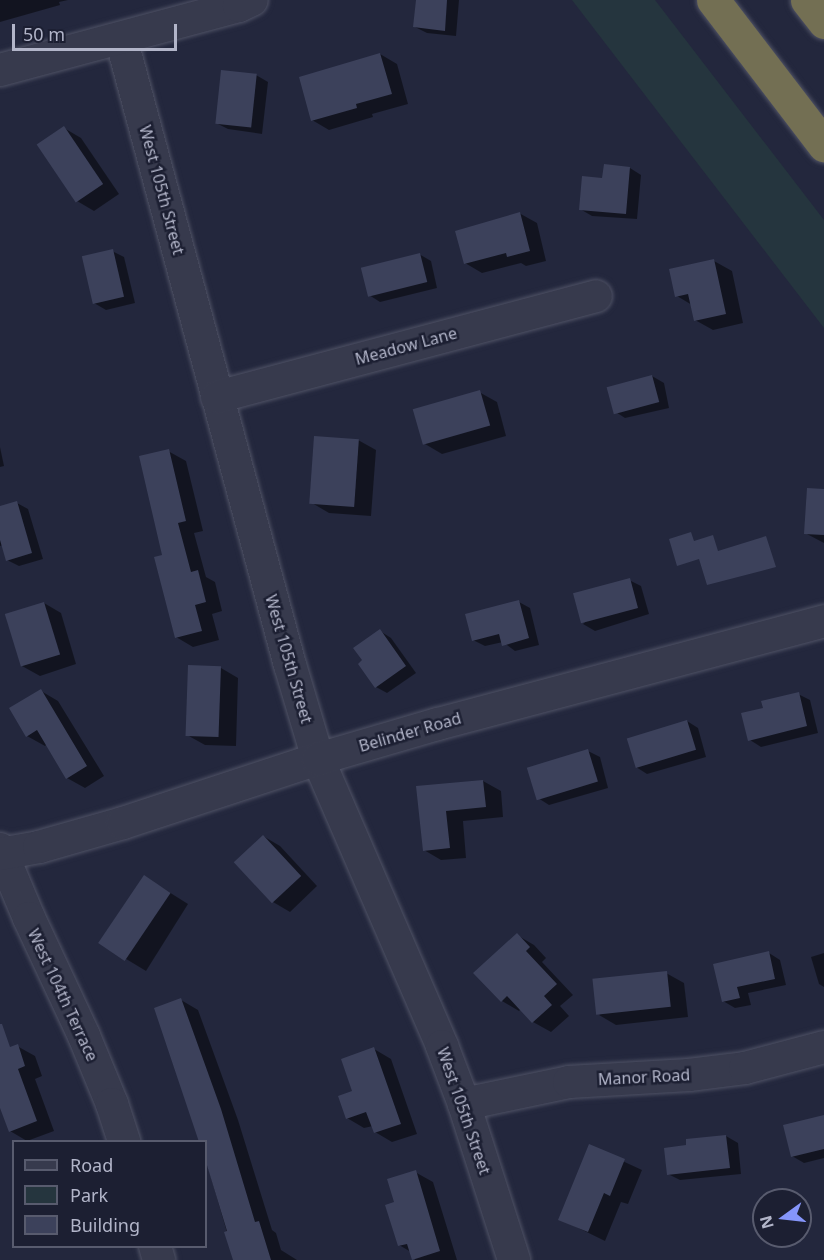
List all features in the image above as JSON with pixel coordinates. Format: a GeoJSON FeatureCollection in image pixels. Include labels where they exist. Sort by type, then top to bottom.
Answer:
{"type":"FeatureCollection","features":[{"type":"Feature","properties":{"kind":"highway"},"geometry":{"type":"LineString","coordinates":[[713,0],[824,145]]}},
{"type":"Feature","properties":{"kind":"highway"},"geometry":{"type":"LineString","coordinates":[[807,0],[824,22]]}},
{"type":"Feature","properties":{"kind":"street"},"geometry":{"type":"LineString","coordinates":[[0,70],[239,6],[252,0]]}},
{"type":"Feature","properties":{"kind":"street","name":"West 105th Street"},"geometry":{"type":"LineString","coordinates":[[121,38],[217,397],[318,759],[442,1046],[464,1104],[514,1260]]}},
{"type":"Feature","properties":{"kind":"street","name":"Meadow Lane"},"geometry":{"type":"LineString","coordinates":[[217,397],[596,296]]}},
{"type":"Feature","properties":{"kind":"street","name":"Belinder Road"},"geometry":{"type":"LineString","coordinates":[[1,852],[39,847],[123,823],[318,759],[438,723],[824,621]]}},
{"type":"Feature","properties":{"kind":"street","name":"West 104th Terrace"},"geometry":{"type":"LineString","coordinates":[[1,852],[84,1036],[112,1104],[123,1140]]}},
{"type":"Feature","properties":{"kind":"street","name":"Manor Road"},"geometry":{"type":"LineString","coordinates":[[464,1104],[569,1082],[689,1076],[745,1068],[824,1047]]}},
{"type":"Feature","properties":{"kind":"green space"},"geometry":{"type":"Polygon","coordinates":[[[572,0],[655,0],[824,220],[824,328],[572,0]]]}},
{"type":"Feature","properties":{"kind":"building"},"geometry":{"type":"Polygon","coordinates":[[[416,0],[447,0],[445,31],[413,27],[416,0]]]}},
{"type":"Feature","properties":{"kind":"building"},"geometry":{"type":"Polygon","coordinates":[[[380,53],[392,94],[356,104],[357,108],[311,121],[299,77],[380,53]]]}},
{"type":"Feature","properties":{"kind":"building"},"geometry":{"type":"Polygon","coordinates":[[[221,70],[257,74],[251,127],[215,124],[221,70]]]}},
{"type":"Feature","properties":{"kind":"building"},"geometry":{"type":"Polygon","coordinates":[[[64,126],[103,184],[76,202],[37,144],[64,126]]]}},
{"type":"Feature","properties":{"kind":"building"},"geometry":{"type":"Polygon","coordinates":[[[604,164],[630,167],[626,214],[579,210],[582,176],[602,178],[604,164]]]}},
{"type":"Feature","properties":{"kind":"building"},"geometry":{"type":"Polygon","coordinates":[[[520,212],[530,251],[507,257],[506,253],[464,264],[455,231],[520,212]]]}},
{"type":"Feature","properties":{"kind":"building"},"geometry":{"type":"Polygon","coordinates":[[[113,249],[124,297],[93,304],[82,256],[113,249]]]}},
{"type":"Feature","properties":{"kind":"building"},"geometry":{"type":"Polygon","coordinates":[[[420,253],[427,282],[368,297],[361,268],[420,253]]]}},
{"type":"Feature","properties":{"kind":"building"},"geometry":{"type":"Polygon","coordinates":[[[714,259],[726,314],[694,321],[688,294],[675,297],[669,269],[714,259]]]}},
{"type":"Feature","properties":{"kind":"building"},"geometry":{"type":"Polygon","coordinates":[[[652,375],[659,402],[614,414],[607,387],[652,375]]]}},
{"type":"Feature","properties":{"kind":"building"},"geometry":{"type":"Polygon","coordinates":[[[480,390],[490,426],[423,445],[413,409],[480,390]]]}},
{"type":"Feature","properties":{"kind":"building"},"geometry":{"type":"Polygon","coordinates":[[[314,436],[359,439],[354,507],[309,504],[314,436]]]}},
{"type":"Feature","properties":{"kind":"building"},"geometry":{"type":"Polygon","coordinates":[[[169,449],[186,521],[178,523],[191,572],[198,570],[206,602],[195,605],[202,631],[175,638],[154,557],[162,555],[139,456],[169,449]]]}},
{"type":"Feature","properties":{"kind":"building"},"geometry":{"type":"Polygon","coordinates":[[[807,488],[824,489],[824,535],[804,534],[807,488]]]}},
{"type":"Feature","properties":{"kind":"building"},"geometry":{"type":"Polygon","coordinates":[[[17,501],[32,553],[6,561],[0,540],[0,506],[17,501]]]}},
{"type":"Feature","properties":{"kind":"building"},"geometry":{"type":"Polygon","coordinates":[[[691,532],[694,541],[713,535],[718,551],[766,536],[776,567],[707,585],[699,559],[677,566],[669,539],[691,532]]]}},
{"type":"Feature","properties":{"kind":"building"},"geometry":{"type":"Polygon","coordinates":[[[630,578],[638,608],[581,623],[573,593],[630,578]]]}},
{"type":"Feature","properties":{"kind":"building"},"geometry":{"type":"Polygon","coordinates":[[[519,600],[529,638],[502,646],[499,634],[472,641],[465,614],[519,600]]]}},
{"type":"Feature","properties":{"kind":"building"},"geometry":{"type":"Polygon","coordinates":[[[44,602],[60,655],[21,667],[5,614],[44,602]]]}},
{"type":"Feature","properties":{"kind":"building"},"geometry":{"type":"Polygon","coordinates":[[[380,629],[406,666],[375,688],[358,664],[362,660],[353,648],[380,629]]]}},
{"type":"Feature","properties":{"kind":"building"},"geometry":{"type":"Polygon","coordinates":[[[188,665],[221,666],[219,737],[186,736],[188,665]]]}},
{"type":"Feature","properties":{"kind":"building"},"geometry":{"type":"Polygon","coordinates":[[[41,689],[87,766],[66,779],[37,730],[26,737],[9,708],[41,689]]]}},
{"type":"Feature","properties":{"kind":"building"},"geometry":{"type":"Polygon","coordinates":[[[799,692],[807,726],[748,741],[741,713],[763,708],[761,701],[799,692]]]}},
{"type":"Feature","properties":{"kind":"building"},"geometry":{"type":"Polygon","coordinates":[[[687,720],[696,750],[636,768],[627,738],[687,720]]]}},
{"type":"Feature","properties":{"kind":"building"},"geometry":{"type":"Polygon","coordinates":[[[588,749],[598,782],[537,800],[527,768],[588,749]]]}},
{"type":"Feature","properties":{"kind":"building"},"geometry":{"type":"Polygon","coordinates":[[[483,780],[486,807],[446,811],[450,848],[423,851],[416,786],[483,780]]]}},
{"type":"Feature","properties":{"kind":"building"},"geometry":{"type":"Polygon","coordinates":[[[263,835],[301,876],[272,903],[234,862],[263,835]]]}},
{"type":"Feature","properties":{"kind":"building"},"geometry":{"type":"Polygon","coordinates":[[[144,875],[171,893],[125,961],[98,943],[144,875]]]}},
{"type":"Feature","properties":{"kind":"building"},"geometry":{"type":"Polygon","coordinates":[[[517,933],[530,947],[526,951],[557,984],[544,996],[552,1005],[532,1023],[507,996],[501,1002],[473,973],[517,933]]]}},
{"type":"Feature","properties":{"kind":"building"},"geometry":{"type":"Polygon","coordinates":[[[769,951],[775,979],[737,987],[740,998],[722,1002],[713,964],[769,951]]]}},
{"type":"Feature","properties":{"kind":"building"},"geometry":{"type":"Polygon","coordinates":[[[667,971],[671,1007],[596,1015],[592,979],[667,971]]]}},
{"type":"Feature","properties":{"kind":"building"},"geometry":{"type":"Polygon","coordinates":[[[181,998],[221,1109],[255,1222],[259,1221],[271,1260],[233,1260],[224,1232],[227,1231],[207,1165],[207,1140],[198,1140],[154,1008],[181,998]]]}},
{"type":"Feature","properties":{"kind":"building"},"geometry":{"type":"Polygon","coordinates":[[[0,1024],[2,1024],[10,1047],[18,1044],[25,1066],[18,1069],[37,1121],[9,1132],[0,1108],[0,1024]]]}},
{"type":"Feature","properties":{"kind":"building"},"geometry":{"type":"Polygon","coordinates":[[[374,1047],[401,1124],[374,1133],[366,1112],[346,1119],[338,1096],[352,1091],[341,1059],[374,1047]]]}},
{"type":"Feature","properties":{"kind":"building"},"geometry":{"type":"Polygon","coordinates":[[[824,1115],[824,1149],[791,1157],[783,1125],[824,1115]]]}},
{"type":"Feature","properties":{"kind":"building"},"geometry":{"type":"Polygon","coordinates":[[[726,1135],[730,1168],[667,1175],[664,1148],[686,1145],[686,1139],[726,1135]]]}},
{"type":"Feature","properties":{"kind":"building"},"geometry":{"type":"Polygon","coordinates":[[[589,1144],[625,1159],[610,1196],[604,1193],[588,1232],[558,1220],[589,1144]]]}},
{"type":"Feature","properties":{"kind":"building"},"geometry":{"type":"Polygon","coordinates":[[[416,1170],[440,1251],[412,1260],[407,1244],[398,1246],[385,1205],[394,1202],[387,1179],[416,1170]]]}}]}
